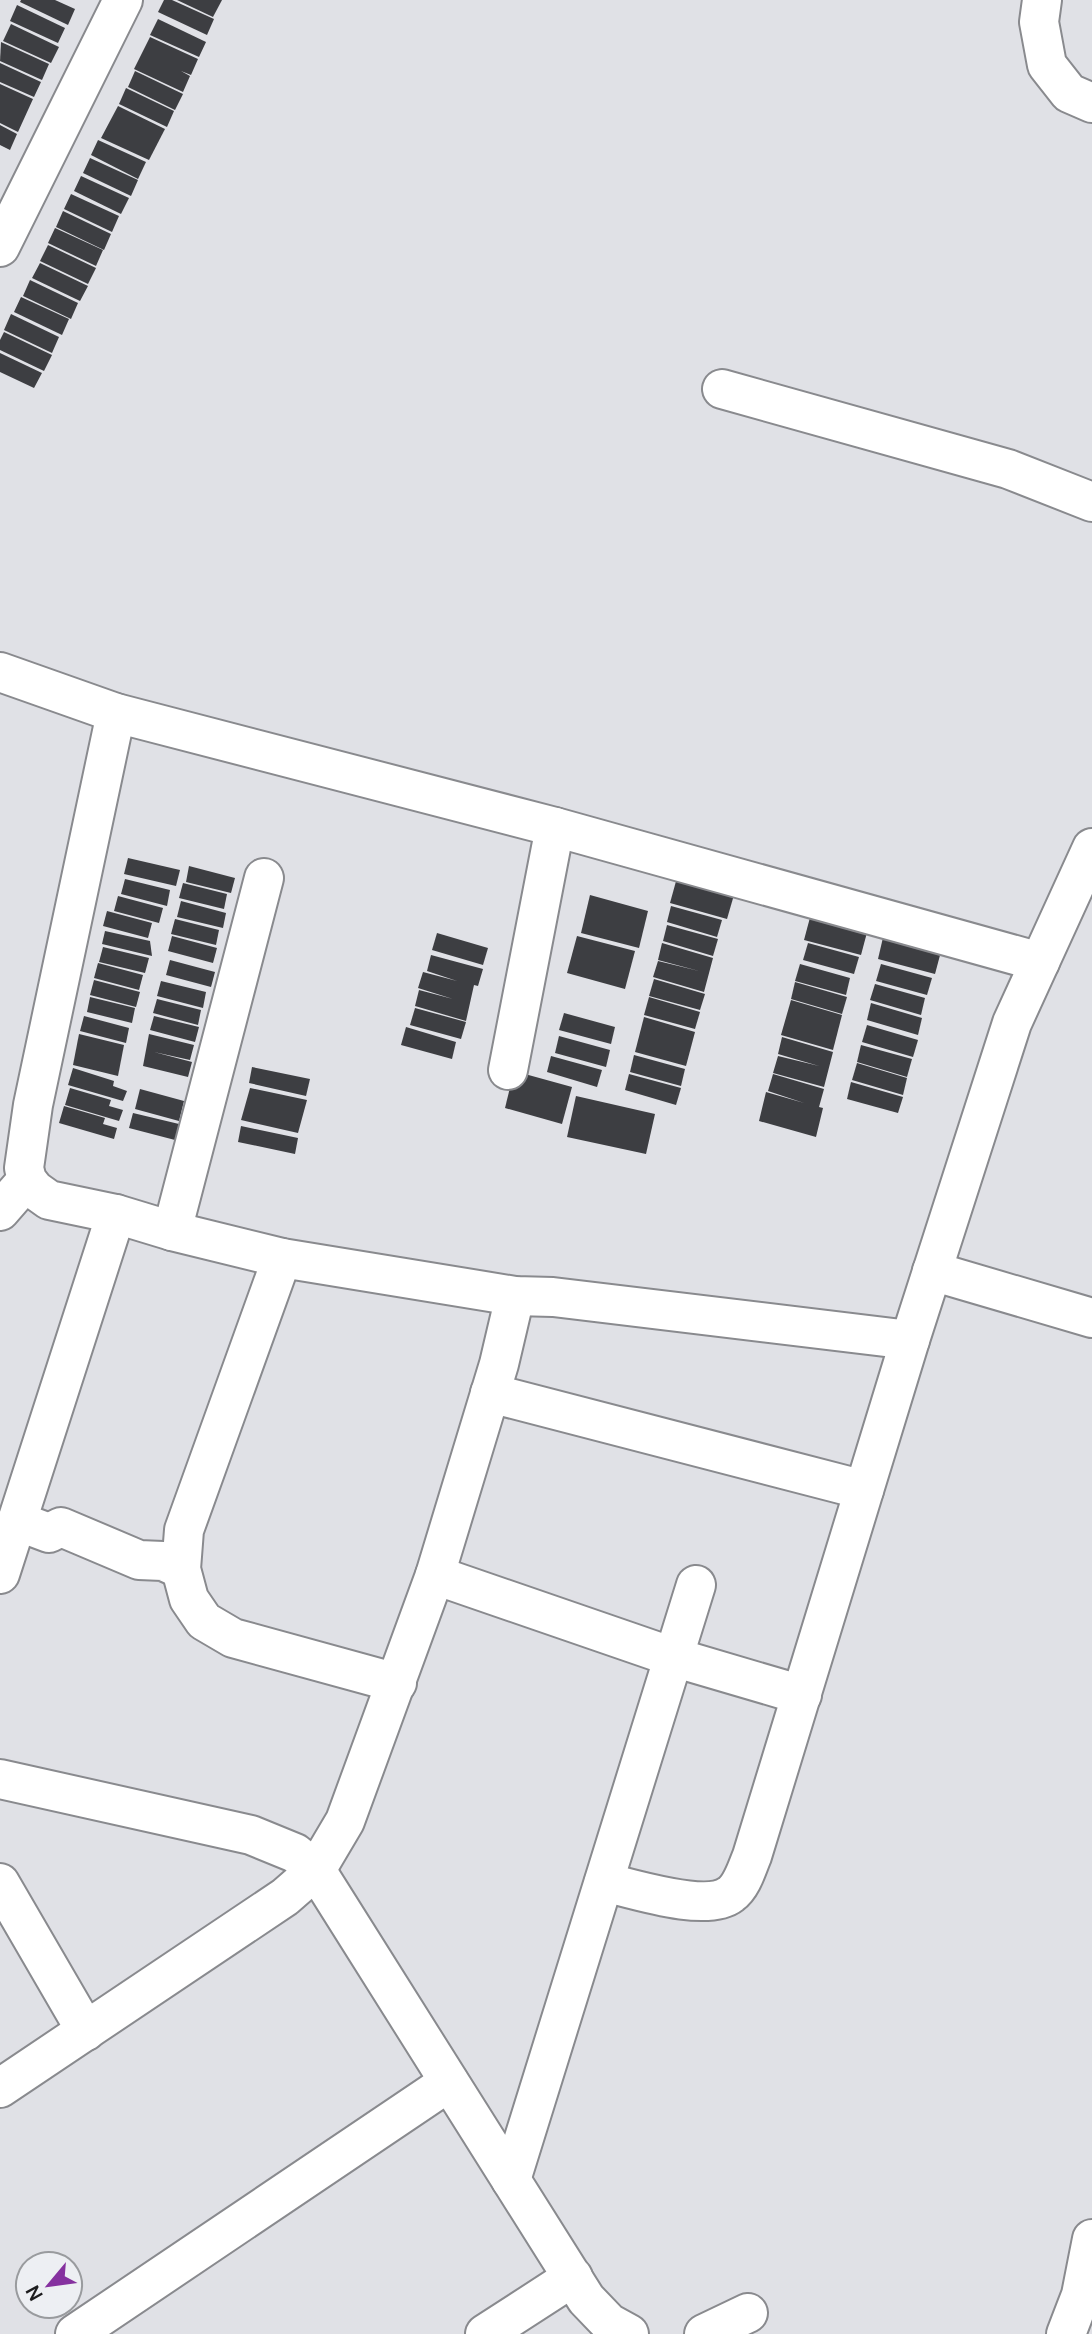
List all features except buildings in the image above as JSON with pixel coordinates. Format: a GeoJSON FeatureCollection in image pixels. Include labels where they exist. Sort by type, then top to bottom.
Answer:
{"type":"FeatureCollection","features":[{"type":"Feature","properties":{"kind":"street"},"geometry":{"type":"LineString","coordinates":[[0,247],[123,0]]}},
{"type":"Feature","properties":{"kind":"street"},"geometry":{"type":"LineString","coordinates":[[1042,0],[1040,22],[1047,65],[1069,93],[1092,103]]}},
{"type":"Feature","properties":{"kind":"street"},"geometry":{"type":"LineString","coordinates":[[722,389],[1008,469],[1092,502]]}},
{"type":"Feature","properties":{"kind":"street"},"geometry":{"type":"LineString","coordinates":[[0,672],[116,713],[555,827],[1040,962]]}},
{"type":"Feature","properties":{"kind":"street"},"geometry":{"type":"LineString","coordinates":[[116,713],[33,1105],[24,1168],[27,1180],[35,1190],[49,1200],[116,1214],[282,1258],[514,1296],[553,1297],[910,1340]]}},
{"type":"Feature","properties":{"kind":"street"},"geometry":{"type":"LineString","coordinates":[[509,1070],[555,827]]}},
{"type":"Feature","properties":{"kind":"street"},"geometry":{"type":"LineString","coordinates":[[604,1882],[708,1903],[732,1894],[743,1878],[910,1340],[1012,1023],[1092,848]]}},
{"type":"Feature","properties":{"kind":"street"},"geometry":{"type":"LineString","coordinates":[[172,1231],[264,878]]}},
{"type":"Feature","properties":{"kind":"street"},"geometry":{"type":"LineString","coordinates":[[0,1211],[27,1180]]}},
{"type":"Feature","properties":{"kind":"street"},"geometry":{"type":"LineString","coordinates":[[0,1574],[116,1214]]}},
{"type":"Feature","properties":{"kind":"street"},"geometry":{"type":"LineString","coordinates":[[282,1258],[184,1530],[181,1569],[189,1599],[204,1621],[233,1638],[397,1684]]}},
{"type":"Feature","properties":{"kind":"street"},"geometry":{"type":"LineString","coordinates":[[932,1271],[1092,1318]]}},
{"type":"Feature","properties":{"kind":"street"},"geometry":{"type":"LineString","coordinates":[[0,2088],[285,1897],[316,1870],[345,1821],[435,1575],[490,1393],[514,1296]]}},
{"type":"Feature","properties":{"kind":"street"},"geometry":{"type":"LineString","coordinates":[[490,1393],[864,1490]]}},
{"type":"Feature","properties":{"kind":"street"},"geometry":{"type":"LineString","coordinates":[[17,1521],[49,1533],[61,1527],[139,1560],[163,1561],[181,1569]]}},
{"type":"Feature","properties":{"kind":"street"},"geometry":{"type":"LineString","coordinates":[[435,1575],[673,1657],[802,1695]]}},
{"type":"Feature","properties":{"kind":"street"},"geometry":{"type":"LineString","coordinates":[[511,2180],[695,1586]]}},
{"type":"Feature","properties":{"kind":"street"},"geometry":{"type":"LineString","coordinates":[[0,1779],[251,1835],[295,1853],[316,1870],[586,2299],[609,2323],[629,2334]]}},
{"type":"Feature","properties":{"kind":"street"},"geometry":{"type":"LineString","coordinates":[[0,1883],[86,2031]]}},
{"type":"Feature","properties":{"kind":"street"},"geometry":{"type":"LineString","coordinates":[[75,2334],[449,2082]]}},
{"type":"Feature","properties":{"kind":"street"},"geometry":{"type":"LineString","coordinates":[[1066,2334],[1081,2295],[1092,2239]]}},
{"type":"Feature","properties":{"kind":"street"},"geometry":{"type":"LineString","coordinates":[[485,2334],[573,2277]]}},
{"type":"Feature","properties":{"kind":"street"},"geometry":{"type":"LineString","coordinates":[[704,2334],[748,2313]]}}]}
